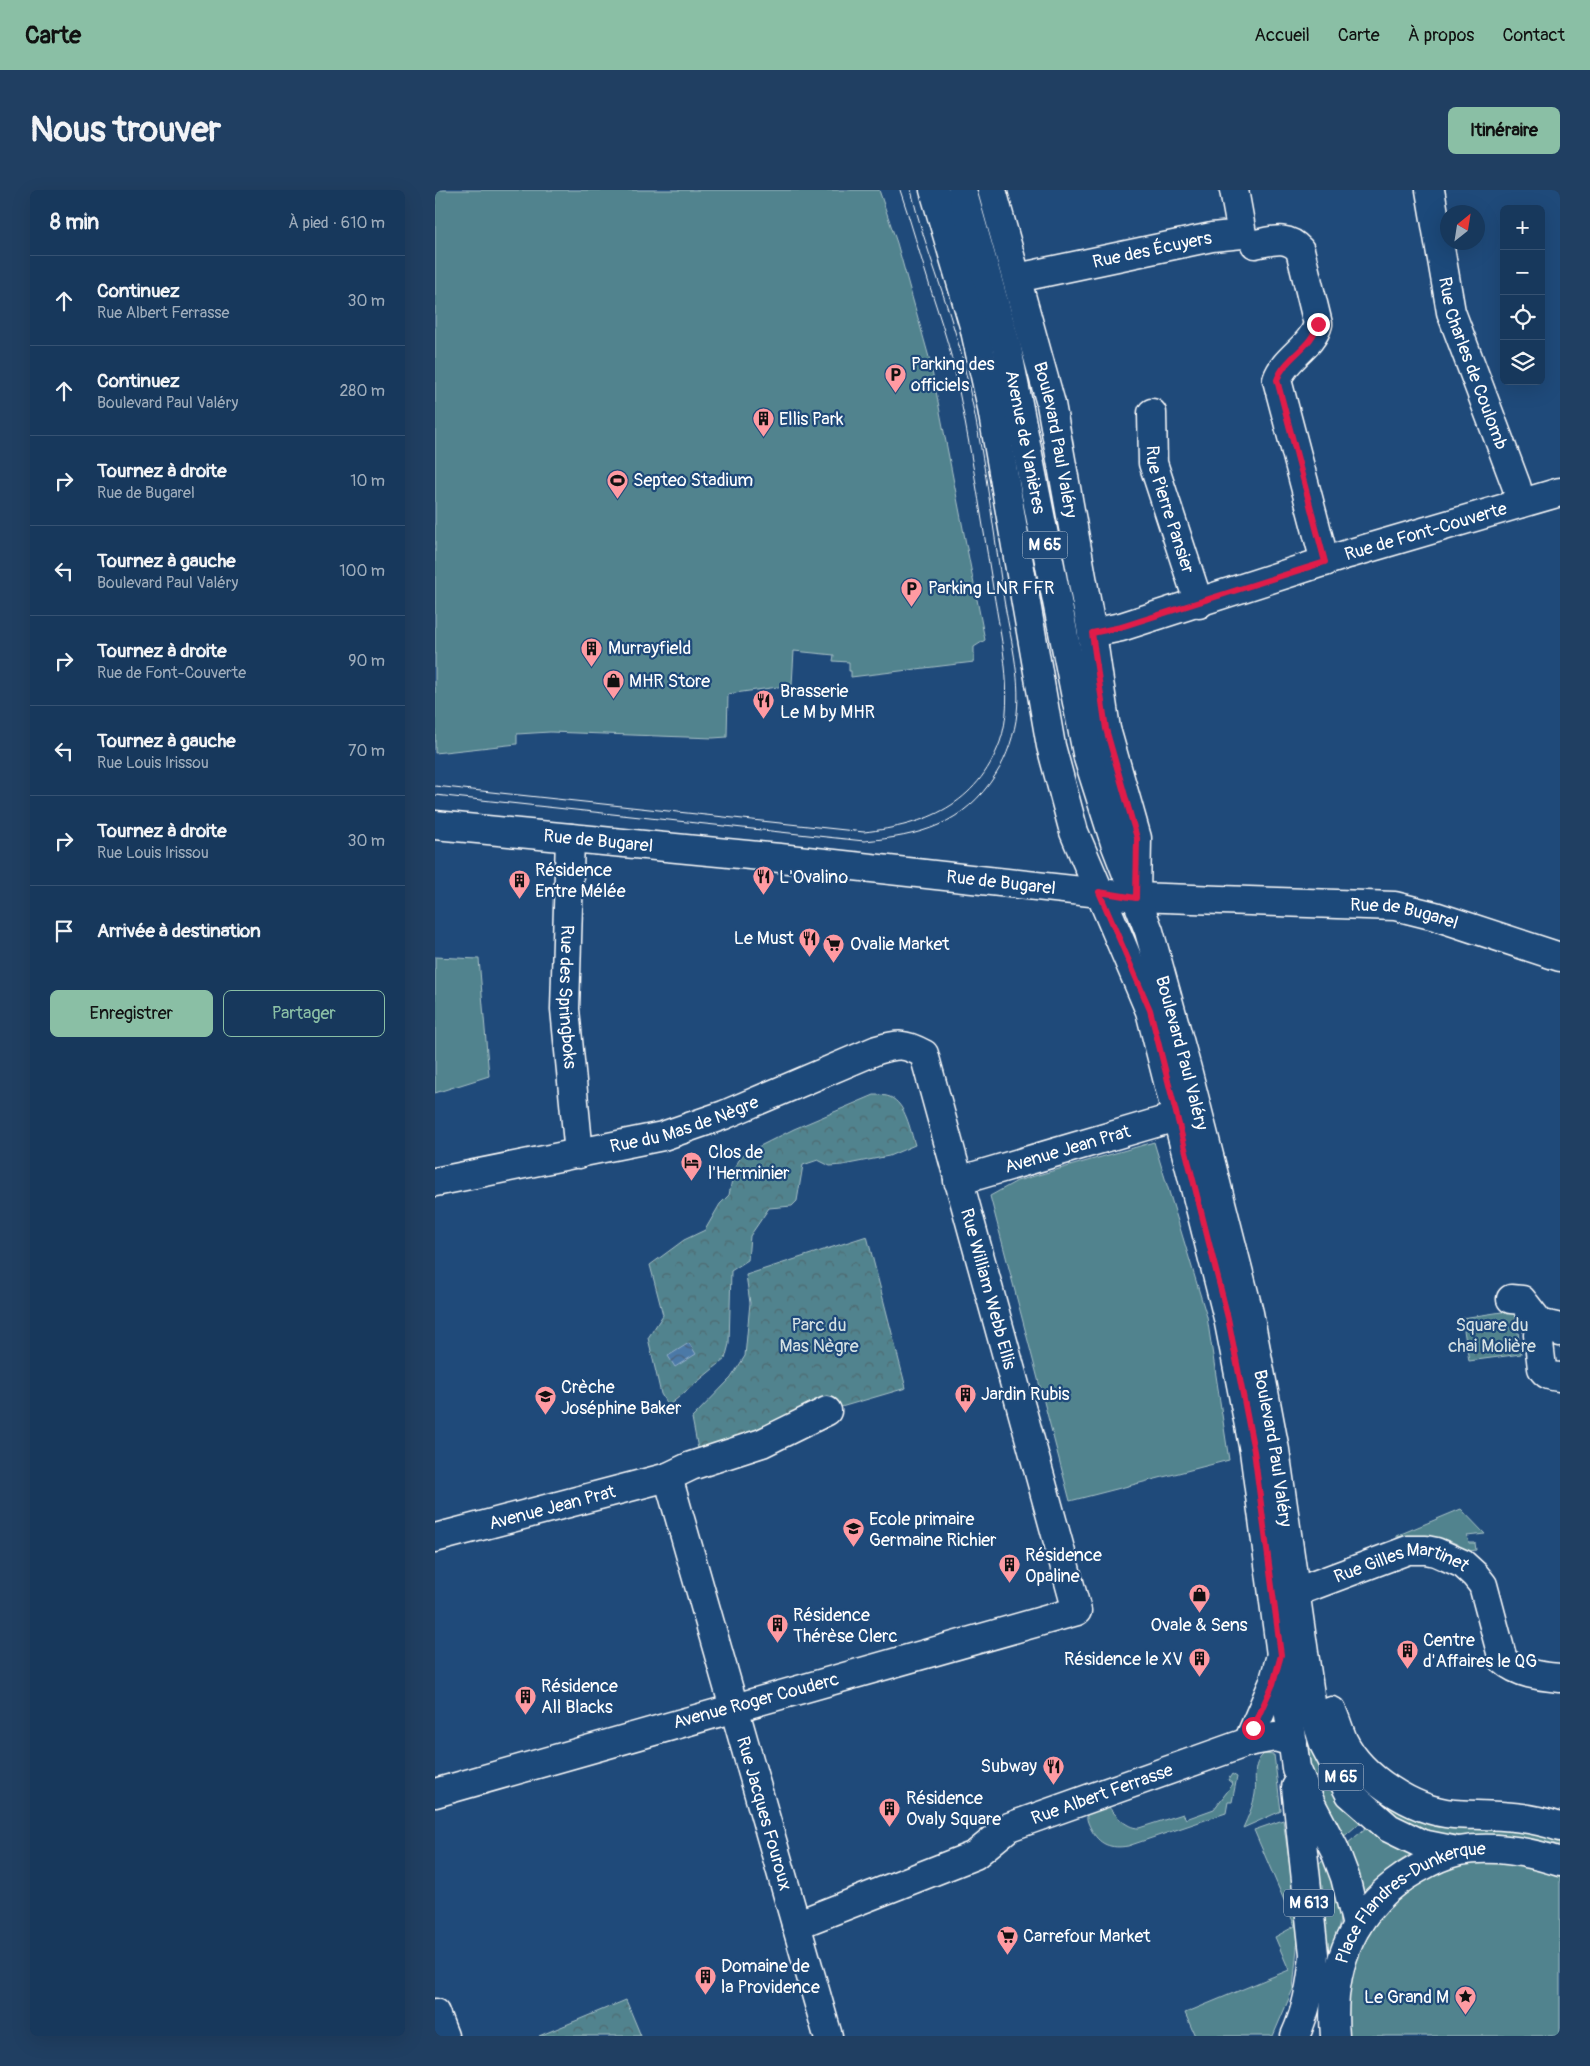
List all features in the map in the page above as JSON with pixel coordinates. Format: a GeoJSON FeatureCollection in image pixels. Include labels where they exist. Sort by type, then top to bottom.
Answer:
{"type":"FeatureCollection","features":[{"type":"Feature","properties":{"kind":"street","name":"Avenue de Vanières"},"geometry":{"type":"LineString","coordinates":[[934,190],[974,326],[991,403],[1051,746],[1074,832],[1099,892]]}},
{"type":"Feature","properties":{"kind":"street","name":"Avenue de Vanières"},"geometry":{"type":"LineString","coordinates":[[962,190],[1007,348],[1088,758],[1116,846],[1136,898]]}},
{"type":"Feature","properties":{"kind":"street","name":"Boulevard Paul Valéry"},"geometry":{"type":"LineString","coordinates":[[992,190],[1051,404],[1092,633],[1106,729],[1137,838],[1136,898],[1149,931],[1187,1069],[1249,1312],[1275,1450],[1314,1710],[1324,1744],[1350,1794],[1389,1828],[1422,1844],[1457,1851]]}},
{"type":"Feature","properties":{"kind":"street","name":"Rue des Écuyers"},"geometry":{"type":"LineString","coordinates":[[1017,278],[1212,237],[1243,234],[1234,190]]}},
{"type":"Feature","properties":{"kind":"street","name":"Rue Charles de Coulomb"},"geometry":{"type":"LineString","coordinates":[[1430,190],[1451,312],[1521,503]]}},
{"type":"Feature","properties":{"kind":"street"},"geometry":{"type":"LineString","coordinates":[[1255,244],[1284,239],[1294,243],[1300,250],[1318,324],[1316,332],[1280,372],[1277,380],[1325,562]]}},
{"type":"Feature","properties":{"kind":"street","name":"Rue Pierre Pansier"},"geometry":{"type":"LineString","coordinates":[[1152,413],[1153,463],[1199,604]]}},
{"type":"Feature","properties":{"kind":"street","name":"Rue de Font-Couverte"},"geometry":{"type":"LineString","coordinates":[[1092,633],[1121,627],[1199,604],[1325,562],[1521,503],[1559,498]]}},
{"type":"Feature","properties":{"kind":"street","name":"Rue de Bugarel"},"geometry":{"type":"LineString","coordinates":[[435,825],[809,860],[1099,892],[1136,898],[1395,906],[1443,919],[1560,957]]}},
{"type":"Feature","properties":{"kind":"street","name":"Rue des Springboks"},"geometry":{"type":"LineString","coordinates":[[570,838],[565,1009],[579,1154]]}},
{"type":"Feature","properties":{"kind":"street","name":"Boulevard Paul Valéry"},"geometry":{"type":"LineString","coordinates":[[1099,892],[1150,1010],[1228,1318],[1257,1470],[1295,1755],[1311,1804],[1334,1848],[1345,1877],[1357,1926]]}},
{"type":"Feature","properties":{"kind":"street","name":"Rue du Mas de Nègre"},"geometry":{"type":"LineString","coordinates":[[435,1182],[663,1136],[724,1115],[877,1050],[903,1044],[924,1054]]}},
{"type":"Feature","properties":{"kind":"street","name":"Rue William Webb Ellis"},"geometry":{"type":"LineString","coordinates":[[924,1054],[1077,1610]]}},
{"type":"Feature","properties":{"kind":"street","name":"Avenue Jean Prat"},"geometry":{"type":"LineString","coordinates":[[958,1181],[1176,1118]]}},
{"type":"Feature","properties":{"kind":"street"},"geometry":{"type":"LineString","coordinates":[[1511,1299],[1522,1300],[1552,1329],[1538,1335],[1542,1368],[1550,1376],[1560,1377]]}},
{"type":"Feature","properties":{"kind":"street","name":"Avenue Jean Prat"},"geometry":{"type":"LineString","coordinates":[[435,1538],[668,1477],[691,1466],[762,1443],[827,1411]]}},
{"type":"Feature","properties":{"kind":"street","name":"Rue Jacques Fouroux"},"geometry":{"type":"LineString","coordinates":[[668,1477],[828,2036]]}},
{"type":"Feature","properties":{"kind":"street","name":"Rue Gilles Martinet"},"geometry":{"type":"LineString","coordinates":[[1296,1592],[1408,1550],[1417,1549],[1436,1552],[1463,1564],[1483,1585],[1503,1660],[1511,1668],[1535,1675],[1560,1678]]}},
{"type":"Feature","properties":{"kind":"street","name":"Avenue Roger Couderc"},"geometry":{"type":"LineString","coordinates":[[435,1793],[1077,1610]]}},
{"type":"Feature","properties":{"kind":"street"},"geometry":{"type":"LineString","coordinates":[[1303,1640],[1343,1741],[1368,1772],[1388,1788],[1407,1800],[1431,1810],[1453,1814],[1521,1816],[1560,1827]]}},
{"type":"Feature","properties":{"kind":"street"},"geometry":{"type":"LineString","coordinates":[[1247,1742],[1273,1684],[1281,1655]]}},
{"type":"Feature","properties":{"kind":"street","name":"Rue Albert Ferrasse"},"geometry":{"type":"LineString","coordinates":[[796,1925],[975,1855],[1009,1827],[1247,1742],[1275,1737],[1295,1755]]}},
{"type":"Feature","properties":{"kind":"street","name":"M 613"},"geometry":{"type":"LineString","coordinates":[[1295,1755],[1295,1789],[1314,1954],[1312,1980],[1305,2010],[1295,2036]]}},
{"type":"Feature","properties":{"kind":"street","name":"Place Flandres-Dunkerque"},"geometry":{"type":"LineString","coordinates":[[1330,2028],[1339,1967],[1357,1926],[1376,1901],[1406,1876],[1426,1864],[1457,1851],[1506,1849],[1535,1854],[1560,1862]]}},
{"type":"Feature","properties":{"kind":"street"},"geometry":{"type":"LineString","coordinates":[[435,2013],[444,2036]]}},
{"type":"Feature","properties":{"kind":"green space","name":"Septeo Stadium"},"geometry":{"type":"Polygon","coordinates":[[[435,190],[879,190],[897,243],[930,361],[985,640],[974,647],[974,662],[851,677],[849,662],[833,661],[834,655],[794,651],[792,685],[728,694],[727,737],[550,732],[517,734],[517,744],[435,753],[435,190]]]}},
{"type":"Feature","properties":{"kind":"green space"},"geometry":{"type":"Polygon","coordinates":[[[435,957],[479,959],[489,1076],[435,1093],[435,957]]]}},
{"type":"Feature","properties":{"kind":"green space"},"geometry":{"type":"Polygon","coordinates":[[[874,1095],[890,1097],[900,1105],[907,1118],[915,1145],[889,1156],[843,1165],[830,1166],[818,1160],[803,1165],[797,1201],[792,1206],[769,1208],[750,1236],[748,1260],[731,1271],[729,1344],[725,1359],[668,1406],[661,1394],[648,1338],[663,1315],[650,1265],[684,1240],[705,1230],[720,1204],[729,1195],[734,1169],[742,1155],[794,1129],[874,1095]]]}},
{"type":"Feature","properties":{"kind":"green space"},"geometry":{"type":"Polygon","coordinates":[[[1154,1142],[1207,1317],[1229,1460],[1070,1501],[990,1196],[1017,1181],[1154,1142]]]}},
{"type":"Feature","properties":{"kind":"green space","name":"Parc du Mas Nègre"},"geometry":{"type":"Polygon","coordinates":[[[867,1236],[906,1388],[698,1449],[692,1418],[731,1378],[745,1356],[750,1303],[746,1275],[867,1236]]]}},
{"type":"Feature","properties":{"kind":"green space","name":"Square du chai Molière"},"geometry":{"type":"Polygon","coordinates":[[[1515,1310],[1521,1354],[1469,1361],[1462,1318],[1515,1310]]]}},
{"type":"Feature","properties":{"kind":"green space"},"geometry":{"type":"Polygon","coordinates":[[[1461,1509],[1485,1534],[1467,1536],[1469,1543],[1475,1543],[1476,1550],[1470,1551],[1470,1554],[1456,1552],[1459,1545],[1436,1537],[1396,1537],[1396,1536],[1461,1509]]]}},
{"type":"Feature","properties":{"kind":"green space"},"geometry":{"type":"Polygon","coordinates":[[[1297,1687],[1362,1821],[1341,1839],[1314,1780],[1307,1754],[1297,1687]]]}},
{"type":"Feature","properties":{"kind":"green space"},"geometry":{"type":"Polygon","coordinates":[[[1264,1754],[1274,1755],[1281,1811],[1243,1828],[1254,1798],[1257,1763],[1264,1754]]]}},
{"type":"Feature","properties":{"kind":"green space"},"geometry":{"type":"Polygon","coordinates":[[[1232,1774],[1237,1777],[1232,1802],[1228,1802],[1226,1813],[1128,1846],[1116,1847],[1106,1845],[1094,1834],[1087,1821],[1087,1813],[1106,1804],[1129,1826],[1139,1828],[1183,1814],[1186,1819],[1214,1809],[1233,1784],[1228,1780],[1232,1774]]]}},
{"type":"Feature","properties":{"kind":"green space"},"geometry":{"type":"Polygon","coordinates":[[[1355,1781],[1560,1833],[1560,1845],[1534,1839],[1506,1837],[1439,1838],[1385,1815],[1355,1781]]]}},
{"type":"Feature","properties":{"kind":"green space"},"geometry":{"type":"Polygon","coordinates":[[[1283,1820],[1299,1927],[1293,1989],[1273,2036],[1195,2036],[1185,2013],[1289,1970],[1275,1937],[1295,1926],[1254,1830],[1283,1820]]]}},
{"type":"Feature","properties":{"kind":"green space"},"geometry":{"type":"Polygon","coordinates":[[[1368,1826],[1416,1851],[1397,1863],[1362,1893],[1347,1844],[1368,1826]]]}},
{"type":"Feature","properties":{"kind":"green space"},"geometry":{"type":"Polygon","coordinates":[[[1329,1858],[1342,1899],[1339,1926],[1325,1968],[1312,1866],[1329,1858]]]}},
{"type":"Feature","properties":{"kind":"green space"},"geometry":{"type":"Polygon","coordinates":[[[1495,1860],[1525,1863],[1560,1875],[1560,2036],[1349,2036],[1347,1996],[1349,1983],[1354,1961],[1362,1941],[1374,1922],[1405,1891],[1424,1879],[1465,1863],[1495,1860]]]}},
{"type":"Feature","properties":{"kind":"green space"},"geometry":{"type":"Polygon","coordinates":[[[626,2000],[641,2036],[539,2036],[626,2000]]]}},
{"type":"Feature","properties":{"kind":"water"},"geometry":{"type":"Polygon","coordinates":[[[689,1343],[696,1354],[675,1367],[668,1356],[689,1343]]]}},
{"type":"Feature","properties":{"kind":"tram line"},"geometry":{"type":"LineString","coordinates":[[435,786],[864,832],[887,829],[928,817],[947,808],[978,782],[990,764],[1000,742],[1005,724],[1005,663],[959,390],[945,335],[900,190]]}},
{"type":"Feature","properties":{"kind":"tram line"},"geometry":{"type":"LineString","coordinates":[[435,795],[864,841],[904,836],[939,825],[970,805],[983,791],[996,774],[1007,753],[1016,721],[1018,685],[986,478],[969,387],[950,315],[922,232],[911,190]]}},
{"type":"Feature","properties":{"kind":"place","name":"Parking des officiels"},"geometry":{"type":"Point","coordinates":[895,393]}},
{"type":"Feature","properties":{"kind":"place","name":"Ellis Park"},"geometry":{"type":"Point","coordinates":[763,438]}},
{"type":"Feature","properties":{"kind":"place","name":"Septeo Stadium"},"geometry":{"type":"Point","coordinates":[617,499]}},
{"type":"Feature","properties":{"kind":"place","name":"Parking LNR FFR"},"geometry":{"type":"Point","coordinates":[912,607]}},
{"type":"Feature","properties":{"kind":"place","name":"Murrayfield"},"geometry":{"type":"Point","coordinates":[592,667]}},
{"type":"Feature","properties":{"kind":"place","name":"MHR Store"},"geometry":{"type":"Point","coordinates":[613,700]}},
{"type":"Feature","properties":{"kind":"place","name":"Brasserie Le M by MHR"},"geometry":{"type":"Point","coordinates":[764,720]}},
{"type":"Feature","properties":{"kind":"place","name":"L'Ovalino"},"geometry":{"type":"Point","coordinates":[763,896]}},
{"type":"Feature","properties":{"kind":"place","name":"Résidence Entre Mélée"},"geometry":{"type":"Point","coordinates":[519,899]}},
{"type":"Feature","properties":{"kind":"place","name":"Le Must"},"geometry":{"type":"Point","coordinates":[810,957]}},
{"type":"Feature","properties":{"kind":"place","name":"Ovalie Market"},"geometry":{"type":"Point","coordinates":[834,963]}},
{"type":"Feature","properties":{"kind":"place","name":"Clos de l'Herminier"},"geometry":{"type":"Point","coordinates":[692,1181]}},
{"type":"Feature","properties":{"kind":"place","name":"Jardin Rubis"},"geometry":{"type":"Point","coordinates":[965,1413]}},
{"type":"Feature","properties":{"kind":"place","name":"Crèche Joséphine Baker"},"geometry":{"type":"Point","coordinates":[545,1416]}},
{"type":"Feature","properties":{"kind":"place","name":"Ecole primaire Germaine Richier"},"geometry":{"type":"Point","coordinates":[853,1548]}},
{"type":"Feature","properties":{"kind":"place","name":"Résidence Opaline"},"geometry":{"type":"Point","coordinates":[1009,1584]}},
{"type":"Feature","properties":{"kind":"place","name":"Ovale & Sens"},"geometry":{"type":"Point","coordinates":[1199,1614]}},
{"type":"Feature","properties":{"kind":"place","name":"Résidence Thérèse Clerc"},"geometry":{"type":"Point","coordinates":[777,1644]}},
{"type":"Feature","properties":{"kind":"place","name":"Centre d'Affaires le QG"},"geometry":{"type":"Point","coordinates":[1407,1669]}},
{"type":"Feature","properties":{"kind":"place","name":"Résidence le XV"},"geometry":{"type":"Point","coordinates":[1199,1678]}},
{"type":"Feature","properties":{"kind":"place","name":"Résidence All Blacks"},"geometry":{"type":"Point","coordinates":[525,1715]}},
{"type":"Feature","properties":{"kind":"place","name":"Subway"},"geometry":{"type":"Point","coordinates":[1053,1785]}},
{"type":"Feature","properties":{"kind":"place","name":"Résidence Ovaly Square"},"geometry":{"type":"Point","coordinates":[890,1827]}},
{"type":"Feature","properties":{"kind":"place","name":"Carrefour Market"},"geometry":{"type":"Point","coordinates":[1007,1955]}},
{"type":"Feature","properties":{"kind":"place","name":"Domaine de la Providence"},"geometry":{"type":"Point","coordinates":[705,1995]}},
{"type":"Feature","properties":{"kind":"place","name":"Le Grand M"},"geometry":{"type":"Point","coordinates":[1465,2016]}},
{"type":"Feature","properties":{"kind":"route"},"geometry":{"type":"LineString","coordinates":[[1253,1728],[1273,1684],[1281,1655],[1254,1451],[1228,1318],[1150,1010],[1099,892],[1136,898],[1137,838],[1106,729],[1092,633],[1121,627],[1199,604],[1325,562],[1277,380],[1280,372],[1316,332],[1318,324]]}}]}
